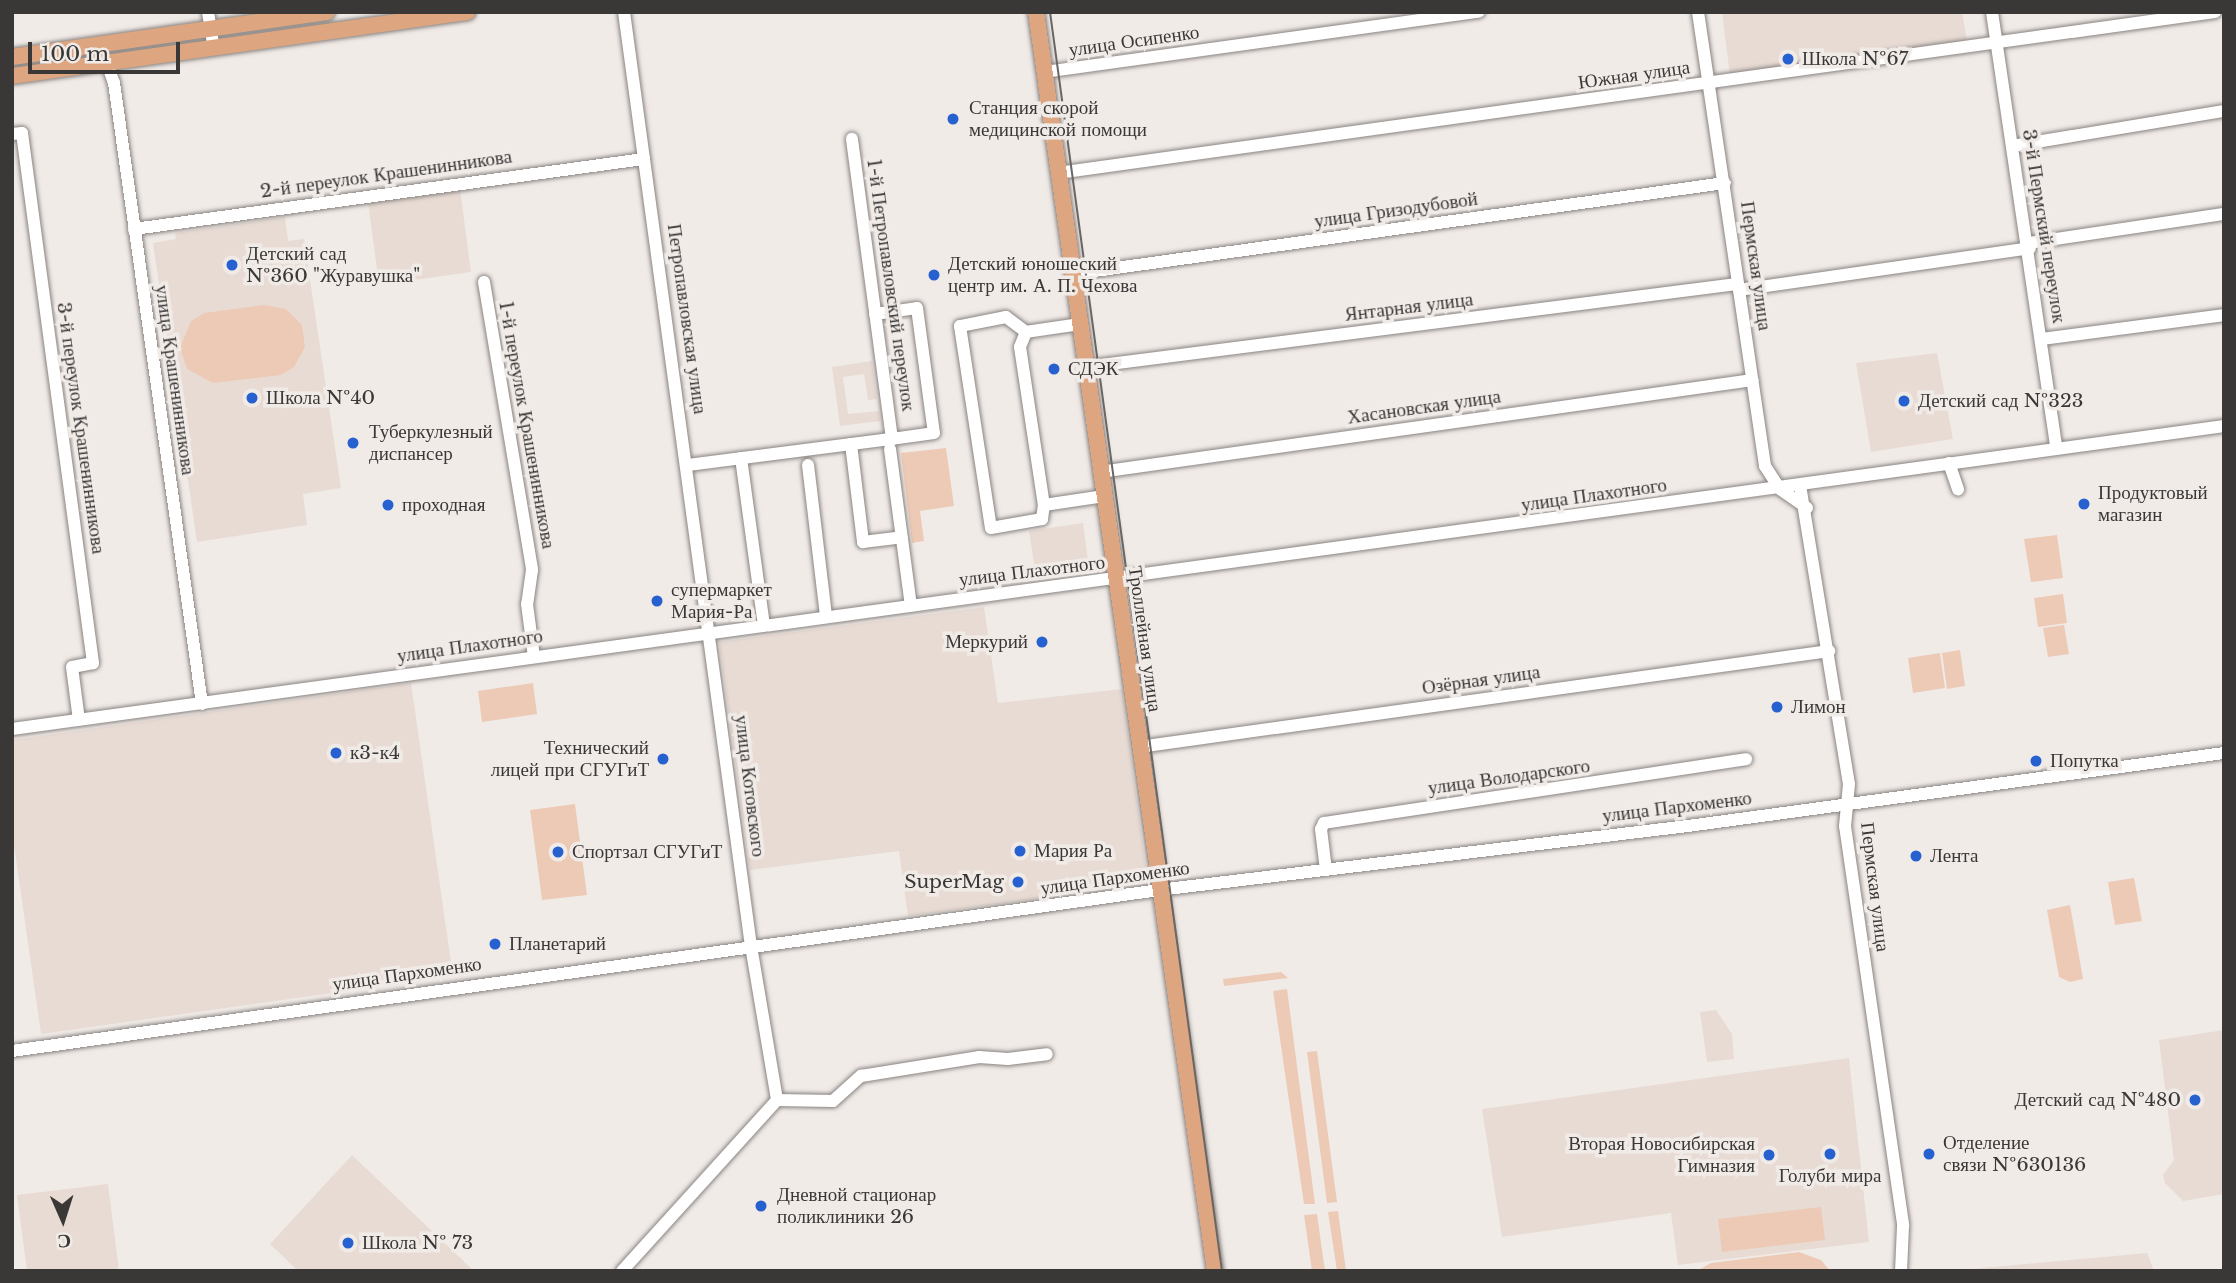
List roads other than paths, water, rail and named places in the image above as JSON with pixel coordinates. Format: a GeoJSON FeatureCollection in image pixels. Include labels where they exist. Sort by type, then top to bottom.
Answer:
{"type":"FeatureCollection","features":[{"type":"Feature","properties":{"kind":"main road"},"geometry":{"type":"LineString","coordinates":[[12,57],[327,12]]}},
{"type":"Feature","properties":{"kind":"main road"},"geometry":{"type":"LineString","coordinates":[[12,76],[468,12]]}},
{"type":"Feature","properties":{"kind":"main road","name":"Троллейная улица"},"geometry":{"type":"LineString","coordinates":[[1036,12],[1215,1271]]}},
{"type":"Feature","properties":{"kind":"street"},"geometry":{"type":"LineString","coordinates":[[208,12],[214,48]]}},
{"type":"Feature","properties":{"kind":"street","name":"Петропавловская улица"},"geometry":{"type":"LineString","coordinates":[[624,12],[711,632]]}},
{"type":"Feature","properties":{"kind":"street","name":"улица Осипенко"},"geometry":{"type":"LineString","coordinates":[[1044,72],[1479,12]]}},
{"type":"Feature","properties":{"kind":"street","name":"Пермская улица"},"geometry":{"type":"LineString","coordinates":[[1698,12],[1765,467],[1780,489],[1807,508]]}},
{"type":"Feature","properties":{"kind":"street","name":"3-й Пермский переулок"},"geometry":{"type":"LineString","coordinates":[[1992,12],[2029,245],[2056,447]]}},
{"type":"Feature","properties":{"kind":"street","name":"Южная улица"},"geometry":{"type":"LineString","coordinates":[[1058,173],[2215,12]]}},
{"type":"Feature","properties":{"kind":"street","name":"улица Крашенинникова"},"geometry":{"type":"LineString","coordinates":[[107,63],[114,83],[202,704]]}},
{"type":"Feature","properties":{"kind":"street"},"geometry":{"type":"LineString","coordinates":[[2012,146],[2224,111]]}},
{"type":"Feature","properties":{"kind":"street","name":"3-й переулок Крашенинникова"},"geometry":{"type":"LineString","coordinates":[[12,134],[22,133],[93,663],[72,667],[79,720]]}},
{"type":"Feature","properties":{"kind":"street","name":"1-й Петропавловский переулок"},"geometry":{"type":"LineString","coordinates":[[852,139],[911,606]]}},
{"type":"Feature","properties":{"kind":"street","name":"2-й переулок Крашенинникова"},"geometry":{"type":"LineString","coordinates":[[134,229],[644,159]]}},
{"type":"Feature","properties":{"kind":"street","name":"улица Гризодубовой"},"geometry":{"type":"LineString","coordinates":[[1073,274],[1725,183]]}},
{"type":"Feature","properties":{"kind":"street","name":"Янтарная улица"},"geometry":{"type":"LineString","coordinates":[[1086,367],[1738,287],[2224,214]]}},
{"type":"Feature","properties":{"kind":"street","name":"1-й переулок Крашенинникова"},"geometry":{"type":"LineString","coordinates":[[484,282],[498,388],[508,407],[532,570],[527,604],[534,657]]}},
{"type":"Feature","properties":{"kind":"street"},"geometry":{"type":"LineString","coordinates":[[875,314],[917,308],[934,433],[891,444]]}},
{"type":"Feature","properties":{"kind":"street"},"geometry":{"type":"LineString","coordinates":[[2042,339],[2224,315]]}},
{"type":"Feature","properties":{"kind":"street"},"geometry":{"type":"LineString","coordinates":[[1026,332],[1020,347],[1044,505],[1042,519],[991,528],[960,326],[1006,317],[1026,332],[1080,324]]}},
{"type":"Feature","properties":{"kind":"street","name":"Хасановская улица"},"geometry":{"type":"LineString","coordinates":[[1100,472],[1753,380]]}},
{"type":"Feature","properties":{"kind":"street","name":"улица Плахотного"},"geometry":{"type":"LineString","coordinates":[[12,729],[1780,489],[2056,447],[2224,426]]}},
{"type":"Feature","properties":{"kind":"street"},"geometry":{"type":"LineString","coordinates":[[851,444],[863,542],[902,537]]}},
{"type":"Feature","properties":{"kind":"street","name":"1-й Петропавловский переулок"},"geometry":{"type":"LineString","coordinates":[[688,465],[851,444],[891,444]]}},
{"type":"Feature","properties":{"kind":"street"},"geometry":{"type":"LineString","coordinates":[[741,458],[764,625]]}},
{"type":"Feature","properties":{"kind":"street"},"geometry":{"type":"LineString","coordinates":[[1949,463],[1958,489]]}},
{"type":"Feature","properties":{"kind":"street"},"geometry":{"type":"LineString","coordinates":[[808,465],[826,617]]}},
{"type":"Feature","properties":{"kind":"street","name":"Пермская улица"},"geometry":{"type":"LineString","coordinates":[[1800,485],[1807,508],[1849,784],[1845,826],[1903,1226],[1901,1271]]}},
{"type":"Feature","properties":{"kind":"street"},"geometry":{"type":"LineString","coordinates":[[1044,505],[1104,496]]}},
{"type":"Feature","properties":{"kind":"street","name":"улица Котовского"},"geometry":{"type":"LineString","coordinates":[[711,632],[751,946],[777,1100]]}},
{"type":"Feature","properties":{"kind":"street","name":"Озёрная улица"},"geometry":{"type":"LineString","coordinates":[[1139,747],[1829,651]]}},
{"type":"Feature","properties":{"kind":"street","name":"улица Пархоменко"},"geometry":{"type":"LineString","coordinates":[[12,1051],[1159,890],[1847,804],[2224,753]]}},
{"type":"Feature","properties":{"kind":"street","name":"улица Володарского"},"geometry":{"type":"LineString","coordinates":[[1326,870],[1321,829],[1324,823],[1746,759]]}},
{"type":"Feature","properties":{"kind":"street"},"geometry":{"type":"LineString","coordinates":[[622,1271],[777,1100],[833,1101],[861,1076],[979,1057],[1008,1059],[1047,1054]]}},
{"type":"Feature","properties":{"kind":"tram line"},"geometry":{"type":"LineString","coordinates":[[1050,12],[1222,1271]]}},
{"type":"Feature","properties":{"kind":"place","name":"Школа №67"},"geometry":{"type":"Point","coordinates":[1788,59]}},
{"type":"Feature","properties":{"kind":"place","name":"Станция скорой медицинской помощи"},"geometry":{"type":"Point","coordinates":[953,119]}},
{"type":"Feature","properties":{"kind":"place","name":"Детский сад №360 \"Журавушка\""},"geometry":{"type":"Point","coordinates":[232,265]}},
{"type":"Feature","properties":{"kind":"place","name":"Детский юношеский центр им. А. П. Чехова"},"geometry":{"type":"Point","coordinates":[934,275]}},
{"type":"Feature","properties":{"kind":"place","name":"СДЭК"},"geometry":{"type":"Point","coordinates":[1054,369]}},
{"type":"Feature","properties":{"kind":"place","name":"Школа №40"},"geometry":{"type":"Point","coordinates":[252,398]}},
{"type":"Feature","properties":{"kind":"place","name":"Детский сад №323"},"geometry":{"type":"Point","coordinates":[1904,401]}},
{"type":"Feature","properties":{"kind":"place","name":"Туберкулезный диспансер"},"geometry":{"type":"Point","coordinates":[353,443]}},
{"type":"Feature","properties":{"kind":"place","name":"Продуктовый магазин"},"geometry":{"type":"Point","coordinates":[2084,504]}},
{"type":"Feature","properties":{"kind":"place","name":"проходная"},"geometry":{"type":"Point","coordinates":[388,505]}},
{"type":"Feature","properties":{"kind":"place","name":"супермаркет Мария-Ра"},"geometry":{"type":"Point","coordinates":[657,601]}},
{"type":"Feature","properties":{"kind":"place","name":"Меркурий"},"geometry":{"type":"Point","coordinates":[1042,642]}},
{"type":"Feature","properties":{"kind":"place","name":"Лимон"},"geometry":{"type":"Point","coordinates":[1777,707]}},
{"type":"Feature","properties":{"kind":"place","name":"к3-к4"},"geometry":{"type":"Point","coordinates":[336,753]}},
{"type":"Feature","properties":{"kind":"place","name":"Технический лицей при СГУГиТ"},"geometry":{"type":"Point","coordinates":[663,759]}},
{"type":"Feature","properties":{"kind":"place","name":"Попутка"},"geometry":{"type":"Point","coordinates":[2036,761]}},
{"type":"Feature","properties":{"kind":"place","name":"Мария Ра"},"geometry":{"type":"Point","coordinates":[1020,851]}},
{"type":"Feature","properties":{"kind":"place","name":"Спортзал СГУГиТ"},"geometry":{"type":"Point","coordinates":[558,852]}},
{"type":"Feature","properties":{"kind":"place","name":"Лента"},"geometry":{"type":"Point","coordinates":[1916,856]}},
{"type":"Feature","properties":{"kind":"place","name":"SuperMag"},"geometry":{"type":"Point","coordinates":[1018,882]}},
{"type":"Feature","properties":{"kind":"place","name":"Планетарий"},"geometry":{"type":"Point","coordinates":[495,944]}},
{"type":"Feature","properties":{"kind":"place","name":"Детский сад №480"},"geometry":{"type":"Point","coordinates":[2195,1100]}},
{"type":"Feature","properties":{"kind":"place","name":"Голуби мира"},"geometry":{"type":"Point","coordinates":[1830,1154]}},
{"type":"Feature","properties":{"kind":"place","name":"Отделение связи №630136"},"geometry":{"type":"Point","coordinates":[1929,1154]}},
{"type":"Feature","properties":{"kind":"place","name":"Вторая Новосибирская Гимназия"},"geometry":{"type":"Point","coordinates":[1769,1155]}},
{"type":"Feature","properties":{"kind":"place","name":"Дневной стационар поликлиники 26"},"geometry":{"type":"Point","coordinates":[761,1206]}},
{"type":"Feature","properties":{"kind":"place","name":"Школа № 73"},"geometry":{"type":"Point","coordinates":[348,1243]}}]}
